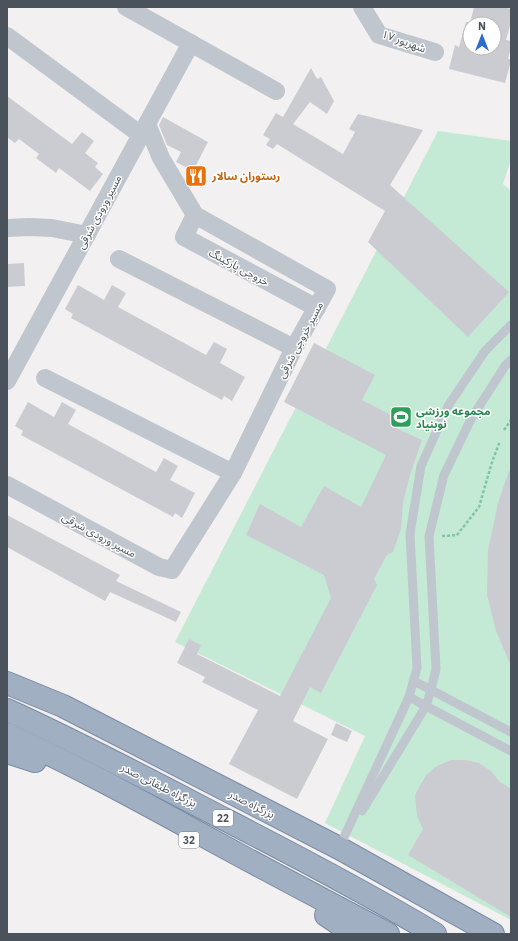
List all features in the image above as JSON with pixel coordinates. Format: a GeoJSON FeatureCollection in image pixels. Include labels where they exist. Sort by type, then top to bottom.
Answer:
{"type":"FeatureCollection","features":[{"type":"Feature","properties":{"kind":"highway","name":"بزرگراه صدر"},"geometry":{"type":"LineString","coordinates":[[7,683],[63,706],[339,848],[493,934]]}},
{"type":"Feature","properties":{"kind":"highway","name":"بزرگراه طبقاتی صدر"},"geometry":{"type":"LineString","coordinates":[[7,710],[56,732],[229,821],[392,908],[434,934]]}},
{"type":"Feature","properties":{"kind":"highway","name":"بزرگراه طبقاتی صدر"},"geometry":{"type":"LineString","coordinates":[[7,734],[135,798],[388,934]]}},
{"type":"Feature","properties":{"kind":"highway","name":"32"},"geometry":{"type":"LineString","coordinates":[[7,751],[35,761],[292,892],[369,934]]}},
{"type":"Feature","properties":{"kind":"highway"},"geometry":{"type":"LineString","coordinates":[[339,848],[511,933]]}},
{"type":"Feature","properties":{"kind":"highway"},"geometry":{"type":"LineString","coordinates":[[292,892],[354,934]]}},
{"type":"Feature","properties":{"kind":"street"},"geometry":{"type":"LineString","coordinates":[[126,7],[276,91]]}},
{"type":"Feature","properties":{"kind":"street","name":"۱۷ شهریور"},"geometry":{"type":"LineString","coordinates":[[362,7],[379,35],[435,52]]}},
{"type":"Feature","properties":{"kind":"street"},"geometry":{"type":"LineString","coordinates":[[7,36],[144,129]]}},
{"type":"Feature","properties":{"kind":"street","name":"مسیر ورودی شرقی"},"geometry":{"type":"LineString","coordinates":[[7,381],[12,362],[87,235],[191,43]]}},
{"type":"Feature","properties":{"kind":"street","name":"مسیر خروجی شرقی"},"geometry":{"type":"LineString","coordinates":[[144,129],[195,215],[326,289],[294,348],[233,473],[172,570]]}},
{"type":"Feature","properties":{"kind":"street","name":"خروجی پارکینگ"},"geometry":{"type":"LineString","coordinates":[[195,215],[184,237],[316,308]]}},
{"type":"Feature","properties":{"kind":"street"},"geometry":{"type":"LineString","coordinates":[[7,228],[52,228],[87,235]]}},
{"type":"Feature","properties":{"kind":"street"},"geometry":{"type":"LineString","coordinates":[[118,259],[294,348]]}},
{"type":"Feature","properties":{"kind":"street"},"geometry":{"type":"LineString","coordinates":[[44,378],[233,473]]}},
{"type":"Feature","properties":{"kind":"street","name":"مسیر ورودی شرقی"},"geometry":{"type":"LineString","coordinates":[[7,485],[159,567],[172,570]]}},
{"type":"Feature","properties":{"kind":"lane"},"geometry":{"type":"LineString","coordinates":[[339,848],[409,697],[417,668],[410,534],[421,466],[448,406],[485,352],[511,325]]}},
{"type":"Feature","properties":{"kind":"lane"},"geometry":{"type":"LineString","coordinates":[[339,848],[426,706],[436,669],[429,536],[444,475],[471,419],[505,366],[511,360]]}},
{"type":"Feature","properties":{"kind":"lane"},"geometry":{"type":"LineString","coordinates":[[414,681],[511,732]]}},
{"type":"Feature","properties":{"kind":"lane"},"geometry":{"type":"LineString","coordinates":[[409,697],[511,751]]}},
{"type":"Feature","properties":{"kind":"path"},"geometry":{"type":"LineString","coordinates":[[504,430],[511,420]]}},
{"type":"Feature","properties":{"kind":"path"},"geometry":{"type":"LineString","coordinates":[[429,536],[457,535],[479,507],[492,462],[500,441]]}},
{"type":"Feature","properties":{"kind":"green space","name":"مجموعه ورزشی نوبنیاد"},"geometry":{"type":"Polygon","coordinates":[[[438,131],[511,141],[511,159],[503,184],[511,191],[511,920],[325,823],[365,736],[175,642],[438,131]]]}},
{"type":"Feature","properties":{"kind":"building"},"geometry":{"type":"Polygon","coordinates":[[[474,7],[504,7],[511,9],[511,22],[506,40],[511,41],[508,59],[511,59],[511,61],[505,83],[449,69],[455,45],[459,47],[462,36],[462,56],[502,56],[502,16],[472,16],[474,7]]]}},
{"type":"Feature","properties":{"kind":"building"},"geometry":{"type":"Polygon","coordinates":[[[311,68],[317,79],[321,77],[334,101],[327,114],[310,102],[293,124],[343,154],[355,132],[349,129],[358,114],[423,130],[390,185],[509,292],[468,337],[368,242],[385,211],[277,144],[273,149],[266,145],[270,139],[263,135],[276,113],[283,117],[311,68]]]}},
{"type":"Feature","properties":{"kind":"building"},"geometry":{"type":"Polygon","coordinates":[[[7,96],[72,144],[82,132],[94,141],[85,153],[98,163],[95,167],[103,174],[90,191],[59,168],[56,173],[36,158],[39,154],[19,139],[15,143],[7,137],[7,96]]]}},
{"type":"Feature","properties":{"kind":"building"},"geometry":{"type":"Polygon","coordinates":[[[163,117],[208,142],[193,171],[176,162],[181,152],[167,145],[159,125],[163,117]]]}},
{"type":"Feature","properties":{"kind":"building"},"geometry":{"type":"Polygon","coordinates":[[[24,263],[25,286],[7,287],[7,264],[24,263]]]}},
{"type":"Feature","properties":{"kind":"building"},"geometry":{"type":"Polygon","coordinates":[[[78,285],[104,300],[112,285],[126,293],[118,307],[206,355],[214,342],[227,349],[220,363],[245,377],[232,401],[224,396],[222,400],[71,318],[73,314],[65,309],[78,285]]]}},
{"type":"Feature","properties":{"kind":"building"},"geometry":{"type":"Polygon","coordinates":[[[314,343],[375,375],[362,400],[395,417],[391,426],[422,440],[410,475],[403,503],[401,529],[393,552],[387,555],[374,579],[377,585],[321,693],[310,687],[293,721],[328,739],[297,799],[229,764],[258,710],[202,682],[205,677],[177,663],[189,639],[201,645],[197,654],[280,696],[331,598],[324,575],[246,535],[260,504],[301,527],[324,486],[361,507],[386,455],[284,402],[314,343]]]}},
{"type":"Feature","properties":{"kind":"building"},"geometry":{"type":"Polygon","coordinates":[[[28,402],[54,417],[62,402],[76,410],[68,424],[156,472],[164,458],[178,466],[170,480],[195,493],[182,518],[175,513],[173,517],[21,435],[23,431],[15,426],[28,402]]]}},
{"type":"Feature","properties":{"kind":"building"},"geometry":{"type":"Polygon","coordinates":[[[509,471],[511,472],[511,666],[496,631],[487,595],[488,550],[498,503],[509,471]]]}},
{"type":"Feature","properties":{"kind":"building"},"geometry":{"type":"Polygon","coordinates":[[[7,515],[120,575],[116,581],[181,612],[176,622],[110,592],[105,601],[7,547],[7,515]]]}},
{"type":"Feature","properties":{"kind":"building"},"geometry":{"type":"Polygon","coordinates":[[[336,723],[352,731],[347,742],[331,735],[336,723]]]}},
{"type":"Feature","properties":{"kind":"building"},"geometry":{"type":"Polygon","coordinates":[[[451,760],[465,760],[479,763],[491,771],[500,782],[511,789],[511,917],[408,855],[423,829],[417,816],[415,795],[426,775],[437,766],[451,760]]]}},
{"type":"Feature","properties":{"kind":"place","name":"رستوران سالار"},"geometry":{"type":"Point","coordinates":[196,176]}},
{"type":"Feature","properties":{"kind":"place","name":"مجموعه ورزشی نوبنیاد"},"geometry":{"type":"Point","coordinates":[401,417]}}]}
